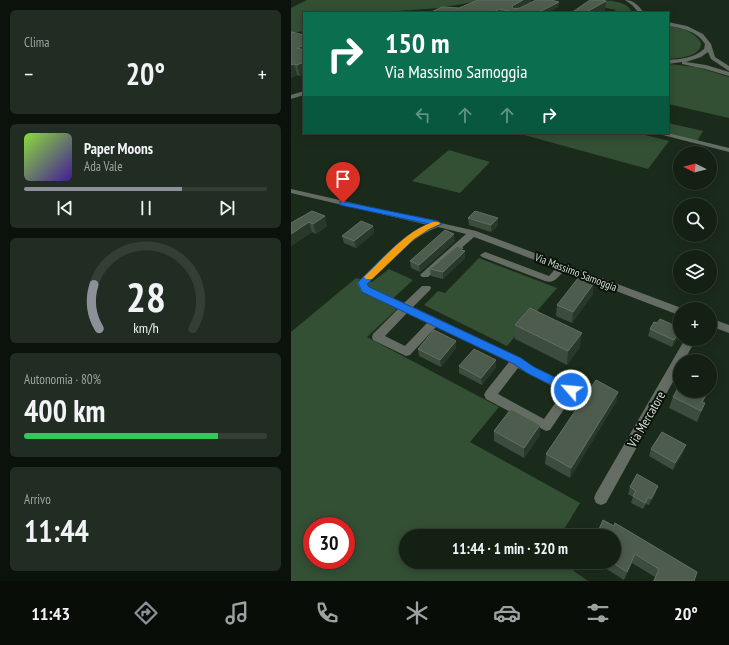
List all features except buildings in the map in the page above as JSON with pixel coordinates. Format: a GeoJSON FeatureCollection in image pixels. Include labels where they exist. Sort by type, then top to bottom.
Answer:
{"type":"FeatureCollection","features":[{"type":"Feature","properties":{"kind":"street"},"geometry":{"type":"LineString","coordinates":[[622,0],[632,7],[634,12]]}},
{"type":"Feature","properties":{"kind":"street"},"geometry":{"type":"LineString","coordinates":[[627,0],[641,12]]}},
{"type":"Feature","properties":{"kind":"street"},"geometry":{"type":"LineString","coordinates":[[670,24],[700,34],[707,41],[713,58],[729,69]]}},
{"type":"Feature","properties":{"kind":"street"},"geometry":{"type":"LineString","coordinates":[[669,62],[683,61],[699,56],[705,52],[708,47]]}},
{"type":"Feature","properties":{"kind":"street"},"geometry":{"type":"LineString","coordinates":[[669,62],[698,65],[729,74]]}},
{"type":"Feature","properties":{"kind":"street"},"geometry":{"type":"LineString","coordinates":[[291,97],[303,93]]}},
{"type":"Feature","properties":{"kind":"street"},"geometry":{"type":"LineString","coordinates":[[663,134],[729,150]]}},
{"type":"Feature","properties":{"kind":"street","name":"Via Massimo Samoggia"},"geometry":{"type":"LineString","coordinates":[[291,191],[413,218],[473,234],[673,308]]}},
{"type":"Feature","properties":{"kind":"street"},"geometry":{"type":"LineString","coordinates":[[411,238],[414,225],[413,218]]}},
{"type":"Feature","properties":{"kind":"street"},"geometry":{"type":"LineString","coordinates":[[438,224],[426,228],[411,238],[362,283],[365,289],[517,361],[530,370],[571,390],[547,426],[490,395],[517,361]]}},
{"type":"Feature","properties":{"kind":"street"},"geometry":{"type":"LineString","coordinates":[[425,275],[473,234]]}},
{"type":"Feature","properties":{"kind":"street"},"geometry":{"type":"LineString","coordinates":[[485,255],[548,279],[552,278],[562,267]]}},
{"type":"Feature","properties":{"kind":"street"},"geometry":{"type":"LineString","coordinates":[[426,288],[377,337],[406,352],[435,322]]}},
{"type":"Feature","properties":{"kind":"street"},"geometry":{"type":"LineString","coordinates":[[717,325],[729,329]]}},
{"type":"Feature","properties":{"kind":"street","name":"Via Mercatore"},"geometry":{"type":"LineString","coordinates":[[601,498],[687,346]]}},
{"type":"Feature","properties":{"kind":"green space"},"geometry":{"type":"Polygon","coordinates":[[[307,0],[485,0],[439,8],[396,12],[303,12],[303,31],[291,33],[291,8],[307,0]]]}},
{"type":"Feature","properties":{"kind":"green space"},"geometry":{"type":"Polygon","coordinates":[[[592,0],[621,3],[626,5],[632,12],[613,12],[616,10],[597,6],[592,0]]]}},
{"type":"Feature","properties":{"kind":"green space"},"geometry":{"type":"Polygon","coordinates":[[[669,26],[691,33],[701,43],[700,48],[693,54],[669,59],[669,26]]]}},
{"type":"Feature","properties":{"kind":"green space"},"geometry":{"type":"Polygon","coordinates":[[[669,64],[696,67],[729,77],[729,118],[669,104],[669,64]]]}},
{"type":"Feature","properties":{"kind":"green space"},"geometry":{"type":"Polygon","coordinates":[[[669,123],[703,131],[697,141],[669,133],[669,123]]]}},
{"type":"Feature","properties":{"kind":"green space"},"geometry":{"type":"Polygon","coordinates":[[[521,134],[641,134],[669,141],[648,169],[521,134]]]}},
{"type":"Feature","properties":{"kind":"green space"},"geometry":{"type":"Polygon","coordinates":[[[449,150],[490,162],[460,193],[412,181],[449,150]]]}},
{"type":"Feature","properties":{"kind":"green space"},"geometry":{"type":"Polygon","coordinates":[[[479,258],[557,288],[507,346],[424,305],[438,291],[445,293],[479,258]]]}},
{"type":"Feature","properties":{"kind":"green space"},"geometry":{"type":"Polygon","coordinates":[[[389,269],[413,280],[387,304],[397,309],[367,337],[499,407],[470,442],[580,503],[564,529],[399,529],[399,569],[571,569],[588,581],[291,581],[291,332],[356,278],[372,282],[389,269]]]}},
{"type":"Feature","properties":{"kind":"slow traffic"},"geometry":{"type":"LineString","coordinates":[[369,277],[411,238],[426,228],[436,224]]}},
{"type":"Feature","properties":{"kind":"route"},"geometry":{"type":"LineString","coordinates":[[343,203],[438,224],[426,228],[411,238],[362,283],[365,289],[517,361],[530,370],[571,390]]}}]}
